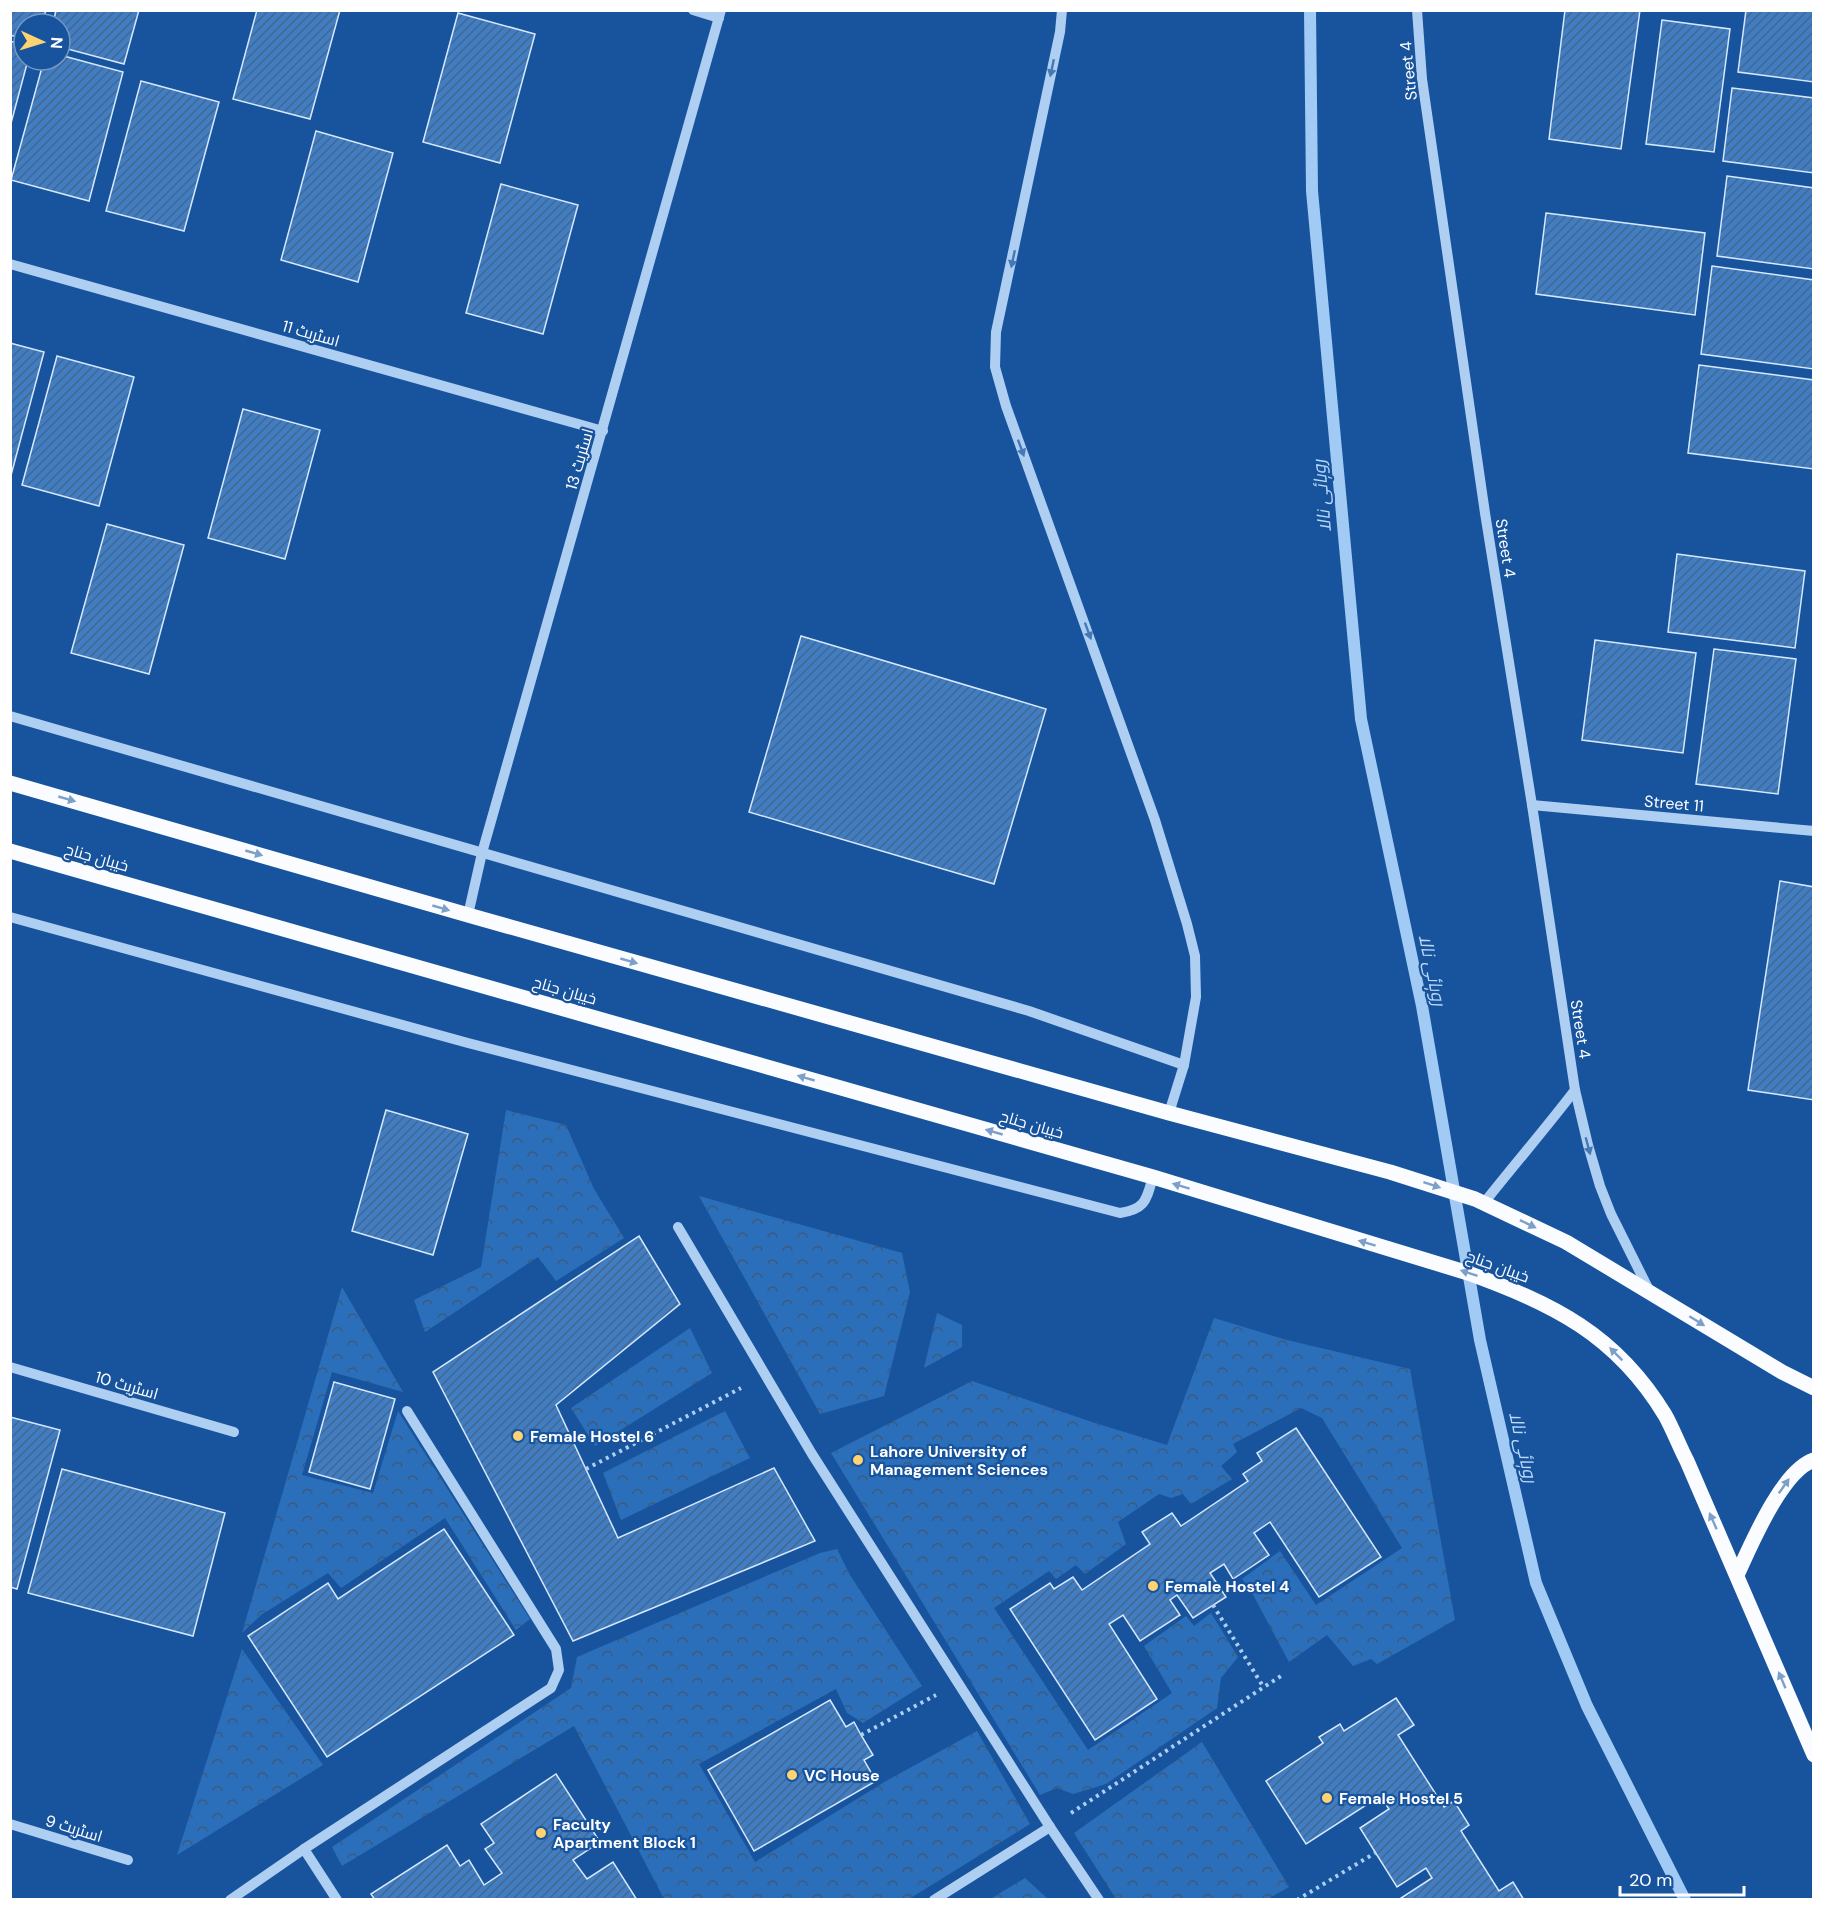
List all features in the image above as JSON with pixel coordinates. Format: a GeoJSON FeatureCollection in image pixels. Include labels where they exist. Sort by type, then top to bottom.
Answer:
{"type":"FeatureCollection","features":[{"type":"Feature","properties":{"kind":"main road"},"geometry":{"type":"LineString","coordinates":[[10,783],[1169,1113],[1390,1172],[1480,1201],[1566,1242],[1782,1372],[1814,1388]]}},
{"type":"Feature","properties":{"kind":"main road","name":"خیبان جناح"},"geometry":{"type":"LineString","coordinates":[[10,851],[1153,1178],[1468,1273],[1514,1289],[1569,1316],[1605,1342],[1630,1368],[1664,1415],[1687,1461],[1809,1737],[1814,1755]]}},
{"type":"Feature","properties":{"kind":"main road"},"geometry":{"type":"LineString","coordinates":[[1737,1575],[1776,1498],[1792,1476],[1807,1462],[1814,1460]]}},
{"type":"Feature","properties":{"kind":"street"},"geometry":{"type":"LineString","coordinates":[[693,10],[720,14]]}},
{"type":"Feature","properties":{"kind":"street"},"geometry":{"type":"LineString","coordinates":[[1062,10],[1055,55],[996,332],[995,367],[1006,406],[1155,820],[1195,956],[1196,997],[1184,1065],[1169,1113]]}},
{"type":"Feature","properties":{"kind":"street","name":"Street 4"},"geometry":{"type":"LineString","coordinates":[[1417,10],[1424,91],[1485,513],[1575,1090],[1600,1186],[1611,1214],[1650,1292]]}},
{"type":"Feature","properties":{"kind":"street","name":"اسٹریٹ 13"},"geometry":{"type":"LineString","coordinates":[[468,915],[482,853],[720,14]]}},
{"type":"Feature","properties":{"kind":"street","name":"اسٹریٹ 11"},"geometry":{"type":"LineString","coordinates":[[10,264],[603,430]]}},
{"type":"Feature","properties":{"kind":"street"},"geometry":{"type":"LineString","coordinates":[[10,716],[1029,1011],[1184,1065]]}},
{"type":"Feature","properties":{"kind":"street","name":"Street 11"},"geometry":{"type":"LineString","coordinates":[[1532,805],[1814,831]]}},
{"type":"Feature","properties":{"kind":"street"},"geometry":{"type":"LineString","coordinates":[[10,917],[468,1043],[1120,1214],[1134,1211],[1145,1202],[1153,1178]]}},
{"type":"Feature","properties":{"kind":"street"},"geometry":{"type":"LineString","coordinates":[[1480,1201],[1539,1138],[1575,1090]]}},
{"type":"Feature","properties":{"kind":"street"},"geometry":{"type":"LineString","coordinates":[[678,1227],[812,1454],[1050,1827],[1099,1899]]}},
{"type":"Feature","properties":{"kind":"street","name":"اسٹریٹ 10"},"geometry":{"type":"LineString","coordinates":[[10,1368],[234,1432]]}},
{"type":"Feature","properties":{"kind":"street"},"geometry":{"type":"LineString","coordinates":[[230,1899],[551,1688],[559,1670],[556,1649],[406,1411]]}},
{"type":"Feature","properties":{"kind":"street","name":"اسٹریٹ 9"},"geometry":{"type":"LineString","coordinates":[[10,1824],[128,1860]]}},
{"type":"Feature","properties":{"kind":"street"},"geometry":{"type":"LineString","coordinates":[[934,1899],[1050,1827]]}},
{"type":"Feature","properties":{"kind":"street"},"geometry":{"type":"LineString","coordinates":[[304,1849],[336,1899]]}},
{"type":"Feature","properties":{"kind":"path"},"geometry":{"type":"LineString","coordinates":[[586,1469],[766,1375]]}},
{"type":"Feature","properties":{"kind":"path"},"geometry":{"type":"LineString","coordinates":[[1213,1605],[1264,1688]]}},
{"type":"Feature","properties":{"kind":"path"},"geometry":{"type":"LineString","coordinates":[[1050,1827],[1284,1674]]}},
{"type":"Feature","properties":{"kind":"path"},"geometry":{"type":"LineString","coordinates":[[861,1734],[958,1683]]}},
{"type":"Feature","properties":{"kind":"path"},"geometry":{"type":"LineString","coordinates":[[1297,1899],[1375,1853]]}},
{"type":"Feature","properties":{"kind":"green space"},"geometry":{"type":"Polygon","coordinates":[[[506,1110],[566,1125],[594,1189],[624,1238],[556,1281],[538,1257],[425,1332],[414,1300],[481,1267],[506,1110]]]}},
{"type":"Feature","properties":{"kind":"green space"},"geometry":{"type":"Polygon","coordinates":[[[699,1196],[902,1253],[910,1292],[884,1396],[820,1414],[699,1196]]]}},
{"type":"Feature","properties":{"kind":"green space"},"geometry":{"type":"Polygon","coordinates":[[[342,1287],[403,1392],[332,1372],[302,1475],[373,1493],[398,1411],[530,1619],[516,1630],[445,1518],[341,1588],[328,1573],[261,1615],[242,1633],[342,1287]]]}},
{"type":"Feature","properties":{"kind":"green space"},"geometry":{"type":"Polygon","coordinates":[[[937,1313],[962,1325],[962,1347],[924,1368],[937,1313]]]}},
{"type":"Feature","properties":{"kind":"green space"},"geometry":{"type":"Polygon","coordinates":[[[1214,1318],[1287,1340],[1410,1369],[1455,1620],[1377,1664],[1371,1659],[1353,1666],[1327,1635],[1289,1662],[1250,1589],[1242,1579],[1280,1551],[1316,1605],[1402,1548],[1322,1418],[1301,1408],[1233,1444],[1237,1452],[1221,1466],[1232,1479],[1191,1504],[1183,1494],[1171,1498],[1159,1494],[1118,1522],[1126,1544],[1085,1574],[1076,1565],[1056,1579],[1049,1571],[994,1608],[1088,1750],[1172,1693],[1144,1646],[1186,1616],[1194,1626],[1211,1613],[1238,1657],[1221,1678],[1217,1708],[1106,1784],[1073,1794],[1057,1788],[1040,1795],[831,1453],[972,1381],[1167,1445],[1214,1318]]]}},
{"type":"Feature","properties":{"kind":"green space"},"geometry":{"type":"Polygon","coordinates":[[[690,1328],[712,1373],[595,1446],[571,1408],[690,1328]]]}},
{"type":"Feature","properties":{"kind":"green space"},"geometry":{"type":"Polygon","coordinates":[[[725,1411],[750,1458],[621,1520],[603,1473],[725,1411]]]}},
{"type":"Feature","properties":{"kind":"green space"},"geometry":{"type":"Polygon","coordinates":[[[837,1549],[850,1575],[922,1686],[863,1723],[847,1713],[836,1689],[699,1764],[755,1862],[886,1781],[977,1731],[1030,1824],[909,1899],[664,1899],[574,1726],[342,1866],[332,1847],[571,1688],[577,1657],[820,1553],[837,1549]]]}},
{"type":"Feature","properties":{"kind":"green space"},"geometry":{"type":"Polygon","coordinates":[[[242,1649],[323,1765],[177,1855],[242,1649]]]}},
{"type":"Feature","properties":{"kind":"green space"},"geometry":{"type":"Polygon","coordinates":[[[1202,1742],[1289,1887],[1268,1899],[1116,1899],[1074,1833],[1202,1742]]]}},
{"type":"Feature","properties":{"kind":"green space"},"geometry":{"type":"Polygon","coordinates":[[[1025,1878],[1048,1899],[990,1899],[1025,1878]]]}},
{"type":"Feature","properties":{"kind":"building"},"geometry":{"type":"Polygon","coordinates":[[[10,10],[46,10],[45,12],[12,12],[12,36],[10,35],[10,10]]]}},
{"type":"Feature","properties":{"kind":"building"},"geometry":{"type":"Polygon","coordinates":[[[56,10],[139,10],[124,64],[72,50],[72,12],[56,12],[56,10]]]}},
{"type":"Feature","properties":{"kind":"building"},"geometry":{"type":"Polygon","coordinates":[[[257,10],[340,10],[310,119],[233,99],[257,10]]]}},
{"type":"Feature","properties":{"kind":"building"},"geometry":{"type":"Polygon","coordinates":[[[1565,10],[1640,10],[1621,149],[1549,139],[1565,10]]]}},
{"type":"Feature","properties":{"kind":"building"},"geometry":{"type":"Polygon","coordinates":[[[1746,10],[1814,10],[1814,82],[1738,72],[1746,10]]]}},
{"type":"Feature","properties":{"kind":"building"},"geometry":{"type":"Polygon","coordinates":[[[458,13],[535,34],[500,163],[423,142],[458,13]]]}},
{"type":"Feature","properties":{"kind":"building"},"geometry":{"type":"Polygon","coordinates":[[[1662,20],[1730,29],[1714,152],[1646,144],[1662,20]]]}},
{"type":"Feature","properties":{"kind":"building"},"geometry":{"type":"Polygon","coordinates":[[[10,41],[12,42],[12,72],[25,72],[10,127],[10,41]]]}},
{"type":"Feature","properties":{"kind":"building"},"geometry":{"type":"Polygon","coordinates":[[[72,58],[123,72],[89,201],[11,180],[41,72],[72,72],[72,58]]]}},
{"type":"Feature","properties":{"kind":"building"},"geometry":{"type":"Polygon","coordinates":[[[141,81],[219,102],[184,231],[106,211],[141,81]]]}},
{"type":"Feature","properties":{"kind":"building"},"geometry":{"type":"Polygon","coordinates":[[[1732,88],[1814,98],[1814,173],[1723,161],[1732,88]]]}},
{"type":"Feature","properties":{"kind":"building"},"geometry":{"type":"Polygon","coordinates":[[[316,131],[393,153],[358,282],[281,260],[316,131]]]}},
{"type":"Feature","properties":{"kind":"building"},"geometry":{"type":"Polygon","coordinates":[[[1727,176],[1814,188],[1814,269],[1717,256],[1727,176]]]}},
{"type":"Feature","properties":{"kind":"building"},"geometry":{"type":"Polygon","coordinates":[[[501,184],[578,205],[543,334],[466,313],[501,184]]]}},
{"type":"Feature","properties":{"kind":"building"},"geometry":{"type":"Polygon","coordinates":[[[1546,213],[1705,233],[1695,315],[1536,294],[1546,213]]]}},
{"type":"Feature","properties":{"kind":"building"},"geometry":{"type":"Polygon","coordinates":[[[1712,266],[1814,280],[1814,369],[1701,354],[1712,266]]]}},
{"type":"Feature","properties":{"kind":"building"},"geometry":{"type":"Polygon","coordinates":[[[10,343],[44,352],[10,479],[10,343]]]}},
{"type":"Feature","properties":{"kind":"building"},"geometry":{"type":"Polygon","coordinates":[[[57,356],[134,377],[99,506],[22,485],[57,356]]]}},
{"type":"Feature","properties":{"kind":"building"},"geometry":{"type":"Polygon","coordinates":[[[1699,365],[1814,380],[1814,469],[1688,453],[1699,365]]]}},
{"type":"Feature","properties":{"kind":"building"},"geometry":{"type":"Polygon","coordinates":[[[243,409],[320,430],[285,559],[208,538],[243,409]]]}},
{"type":"Feature","properties":{"kind":"building"},"geometry":{"type":"Polygon","coordinates":[[[107,524],[184,545],[149,674],[71,653],[107,524]]]}},
{"type":"Feature","properties":{"kind":"building"},"geometry":{"type":"Polygon","coordinates":[[[1677,554],[1805,571],[1795,648],[1668,632],[1677,554]]]}},
{"type":"Feature","properties":{"kind":"building"},"geometry":{"type":"Polygon","coordinates":[[[801,636],[1046,709],[994,884],[749,812],[801,636]]]}},
{"type":"Feature","properties":{"kind":"building"},"geometry":{"type":"Polygon","coordinates":[[[1595,640],[1696,653],[1683,753],[1582,740],[1595,640]]]}},
{"type":"Feature","properties":{"kind":"building"},"geometry":{"type":"Polygon","coordinates":[[[1714,649],[1796,659],[1778,794],[1696,784],[1714,649]]]}},
{"type":"Feature","properties":{"kind":"building"},"geometry":{"type":"Polygon","coordinates":[[[1780,881],[1814,887],[1814,1100],[1748,1090],[1780,881]]]}},
{"type":"Feature","properties":{"kind":"building"},"geometry":{"type":"Polygon","coordinates":[[[386,1110],[468,1134],[433,1255],[352,1231],[386,1110]]]}},
{"type":"Feature","properties":{"kind":"building","name":"Female Hostel 6"},"geometry":{"type":"Polygon","coordinates":[[[639,1236],[680,1304],[556,1405],[618,1538],[774,1468],[815,1541],[573,1641],[433,1372],[639,1236]]]}},
{"type":"Feature","properties":{"kind":"building"},"geometry":{"type":"Polygon","coordinates":[[[334,1382],[395,1399],[370,1489],[309,1472],[334,1382]]]}},
{"type":"Feature","properties":{"kind":"building"},"geometry":{"type":"Polygon","coordinates":[[[10,1417],[60,1430],[17,1589],[10,1587],[10,1417]]]}},
{"type":"Feature","properties":{"kind":"building","name":"Female Hostel 4"},"geometry":{"type":"Polygon","coordinates":[[[1296,1428],[1381,1557],[1319,1597],[1270,1522],[1254,1533],[1269,1555],[1233,1579],[1224,1564],[1210,1573],[1226,1597],[1193,1618],[1177,1595],[1170,1600],[1180,1615],[1140,1641],[1123,1615],[1109,1624],[1157,1699],[1095,1740],[1010,1609],[1050,1583],[1054,1589],[1073,1577],[1082,1590],[1150,1544],[1142,1532],[1172,1513],[1181,1526],[1248,1481],[1243,1474],[1262,1461],[1257,1453],[1296,1428]]]}},
{"type":"Feature","properties":{"kind":"building"},"geometry":{"type":"Polygon","coordinates":[[[62,1469],[225,1513],[193,1636],[28,1593],[62,1469]]]}},
{"type":"Feature","properties":{"kind":"building"},"geometry":{"type":"Polygon","coordinates":[[[444,1529],[514,1635],[327,1757],[248,1636],[328,1583],[338,1599],[444,1529]]]}},
{"type":"Feature","properties":{"kind":"building","name":"Female Hostel 5"},"geometry":{"type":"Polygon","coordinates":[[[1396,1698],[1414,1725],[1398,1735],[1444,1807],[1454,1801],[1469,1825],[1461,1831],[1499,1891],[1513,1882],[1524,1900],[1398,1900],[1432,1878],[1426,1868],[1397,1887],[1360,1828],[1389,1809],[1380,1796],[1306,1844],[1266,1781],[1323,1743],[1319,1737],[1340,1724],[1344,1731],[1396,1698]]]}},
{"type":"Feature","properties":{"kind":"building","name":"VC House"},"geometry":{"type":"Polygon","coordinates":[[[830,1700],[846,1727],[854,1722],[873,1755],[864,1760],[876,1781],[754,1851],[708,1770],[830,1700]]]}},
{"type":"Feature","properties":{"kind":"building","name":"Faculty Apartment Block 1"},"geometry":{"type":"Polygon","coordinates":[[[556,1774],[600,1842],[573,1860],[587,1879],[613,1862],[637,1900],[375,1900],[371,1894],[447,1845],[460,1866],[469,1860],[484,1885],[502,1873],[485,1849],[494,1843],[481,1824],[556,1774]]]}},
{"type":"Feature","properties":{"kind":"waterway","name":"روہائی نالا"},"geometry":{"type":"LineString","coordinates":[[1310,10],[1312,191],[1361,719],[1422,1006],[1480,1340],[1536,1583],[1587,1706],[1685,1900]]}},
{"type":"Feature","properties":{"kind":"place","name":"Female Hostel 6"},"geometry":{"type":"Point","coordinates":[518,1436]}},
{"type":"Feature","properties":{"kind":"place","name":"Lahore University of Management Sciences"},"geometry":{"type":"Point","coordinates":[858,1460]}},
{"type":"Feature","properties":{"kind":"place","name":"Female Hostel 4"},"geometry":{"type":"Point","coordinates":[1153,1586]}},
{"type":"Feature","properties":{"kind":"place","name":"VC House"},"geometry":{"type":"Point","coordinates":[792,1775]}},
{"type":"Feature","properties":{"kind":"place","name":"Female Hostel 5"},"geometry":{"type":"Point","coordinates":[1327,1798]}},
{"type":"Feature","properties":{"kind":"place","name":"Faculty Apartment Block 1"},"geometry":{"type":"Point","coordinates":[541,1833]}}]}
